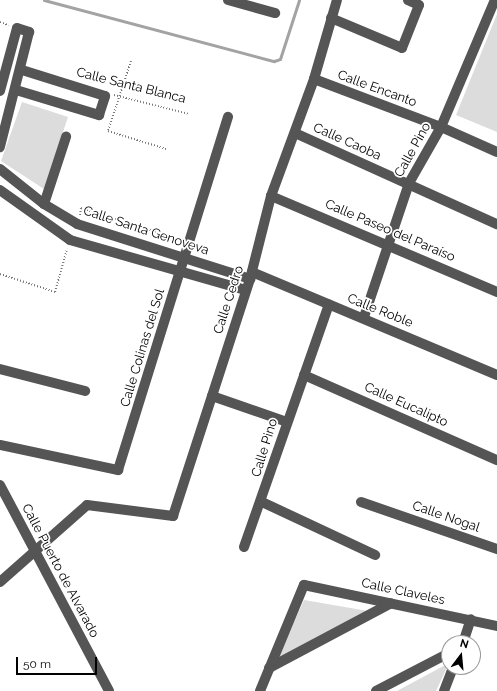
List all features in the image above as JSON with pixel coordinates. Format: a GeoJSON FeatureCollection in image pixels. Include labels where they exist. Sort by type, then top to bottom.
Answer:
{"type":"FeatureCollection","features":[{"type":"Feature","properties":{"kind":"street"},"geometry":{"type":"LineString","coordinates":[[228,0],[259,4],[275,13]]}},
{"type":"Feature","properties":{"kind":"street","name":"Calle Cedro"},"geometry":{"type":"LineString","coordinates":[[35,552],[87,505],[96,504],[173,516],[251,275],[271,196],[314,79],[337,0]]}},
{"type":"Feature","properties":{"kind":"street"},"geometry":{"type":"LineString","coordinates":[[331,18],[402,48],[419,5],[408,0]]}},
{"type":"Feature","properties":{"kind":"street","name":"Calle Pino"},"geometry":{"type":"LineString","coordinates":[[364,316],[387,242],[409,183],[441,127],[495,0]]}},
{"type":"Feature","properties":{"kind":"street"},"geometry":{"type":"LineString","coordinates":[[0,91],[17,28],[30,36],[0,147]]}},
{"type":"Feature","properties":{"kind":"street","name":"Calle Santa Blanca"},"geometry":{"type":"LineString","coordinates":[[22,70],[105,96]]}},
{"type":"Feature","properties":{"kind":"street","name":"Calle Encanto"},"geometry":{"type":"LineString","coordinates":[[314,79],[441,127],[497,152]]}},
{"type":"Feature","properties":{"kind":"street"},"geometry":{"type":"LineString","coordinates":[[16,90],[99,115],[105,96]]}},
{"type":"Feature","properties":{"kind":"street","name":"Calle Colinas del Sol"},"geometry":{"type":"LineString","coordinates":[[0,445],[118,470],[228,117]]}},
{"type":"Feature","properties":{"kind":"street","name":"Calle Caoba"},"geometry":{"type":"LineString","coordinates":[[295,133],[409,183],[497,224]]}},
{"type":"Feature","properties":{"kind":"street"},"geometry":{"type":"LineString","coordinates":[[44,204],[66,137]]}},
{"type":"Feature","properties":{"kind":"street","name":"Calle Santa Genoveva"},"geometry":{"type":"LineString","coordinates":[[0,169],[44,204],[78,224],[184,258],[251,275]]}},
{"type":"Feature","properties":{"kind":"street","name":"Calle Santa Genoveva"},"geometry":{"type":"LineString","coordinates":[[0,190],[70,240],[246,290]]}},
{"type":"Feature","properties":{"kind":"street","name":"Calle Paseo del Paraíso"},"geometry":{"type":"LineString","coordinates":[[271,196],[387,242],[497,292]]}},
{"type":"Feature","properties":{"kind":"street","name":"Calle Roble"},"geometry":{"type":"LineString","coordinates":[[251,275],[364,316],[497,375]]}},
{"type":"Feature","properties":{"kind":"street","name":"Calle Pino"},"geometry":{"type":"LineString","coordinates":[[244,547],[262,502],[287,422],[329,304]]}},
{"type":"Feature","properties":{"kind":"street"},"geometry":{"type":"LineString","coordinates":[[0,369],[85,391]]}},
{"type":"Feature","properties":{"kind":"street","name":"Calle Eucalipto"},"geometry":{"type":"LineString","coordinates":[[304,375],[497,460]]}},
{"type":"Feature","properties":{"kind":"street"},"geometry":{"type":"LineString","coordinates":[[212,396],[287,422]]}},
{"type":"Feature","properties":{"kind":"street","name":"Calle Puerto de Alvarado"},"geometry":{"type":"LineString","coordinates":[[0,485],[109,691]]}},
{"type":"Feature","properties":{"kind":"street"},"geometry":{"type":"LineString","coordinates":[[262,502],[375,555]]}},
{"type":"Feature","properties":{"kind":"street","name":"Calle Nogal"},"geometry":{"type":"LineString","coordinates":[[361,502],[497,549]]}},
{"type":"Feature","properties":{"kind":"street"},"geometry":{"type":"LineString","coordinates":[[0,582],[35,552]]}},
{"type":"Feature","properties":{"kind":"street","name":"Calle Claveles"},"geometry":{"type":"LineString","coordinates":[[270,668],[304,585],[497,626]]}},
{"type":"Feature","properties":{"kind":"street"},"geometry":{"type":"LineString","coordinates":[[260,691],[270,668],[391,603]]}},
{"type":"Feature","properties":{"kind":"street"},"geometry":{"type":"LineString","coordinates":[[466,635],[471,620]]}},
{"type":"Feature","properties":{"kind":"street"},"geometry":{"type":"LineString","coordinates":[[376,691],[441,657]]}},
{"type":"Feature","properties":{"kind":"street"},"geometry":{"type":"LineString","coordinates":[[444,691],[450,675]]}},
{"type":"Feature","properties":{"kind":"path"},"geometry":{"type":"LineString","coordinates":[[131,61],[108,131],[166,149]]}},
{"type":"Feature","properties":{"kind":"path","name":"Calle Santa Blanca"},"geometry":{"type":"LineString","coordinates":[[105,96],[121,94],[189,114]]}},
{"type":"Feature","properties":{"kind":"path"},"geometry":{"type":"LineString","coordinates":[[81,208],[189,243]]}},
{"type":"Feature","properties":{"kind":"path"},"geometry":{"type":"LineString","coordinates":[[0,274],[55,292],[70,240]]}},
{"type":"Feature","properties":{"kind":"shaded area"},"geometry":{"type":"Polygon","coordinates":[[[497,14],[497,132],[456,115],[497,14]]]}},
{"type":"Feature","properties":{"kind":"shaded area"},"geometry":{"type":"Polygon","coordinates":[[[22,102],[68,117],[44,189],[1,161],[22,102]]]}},
{"type":"Feature","properties":{"kind":"shaded area"},"geometry":{"type":"Polygon","coordinates":[[[304,600],[368,611],[277,660],[304,600]]]}},
{"type":"Feature","properties":{"kind":"shaded area"},"geometry":{"type":"Polygon","coordinates":[[[441,667],[441,675],[443,675],[436,691],[397,691],[441,667]]]}},
{"type":"Feature","properties":{"kind":"waterway"},"geometry":{"type":"LineString","coordinates":[[44,0],[274,61],[280,59],[299,0]]}}]}
